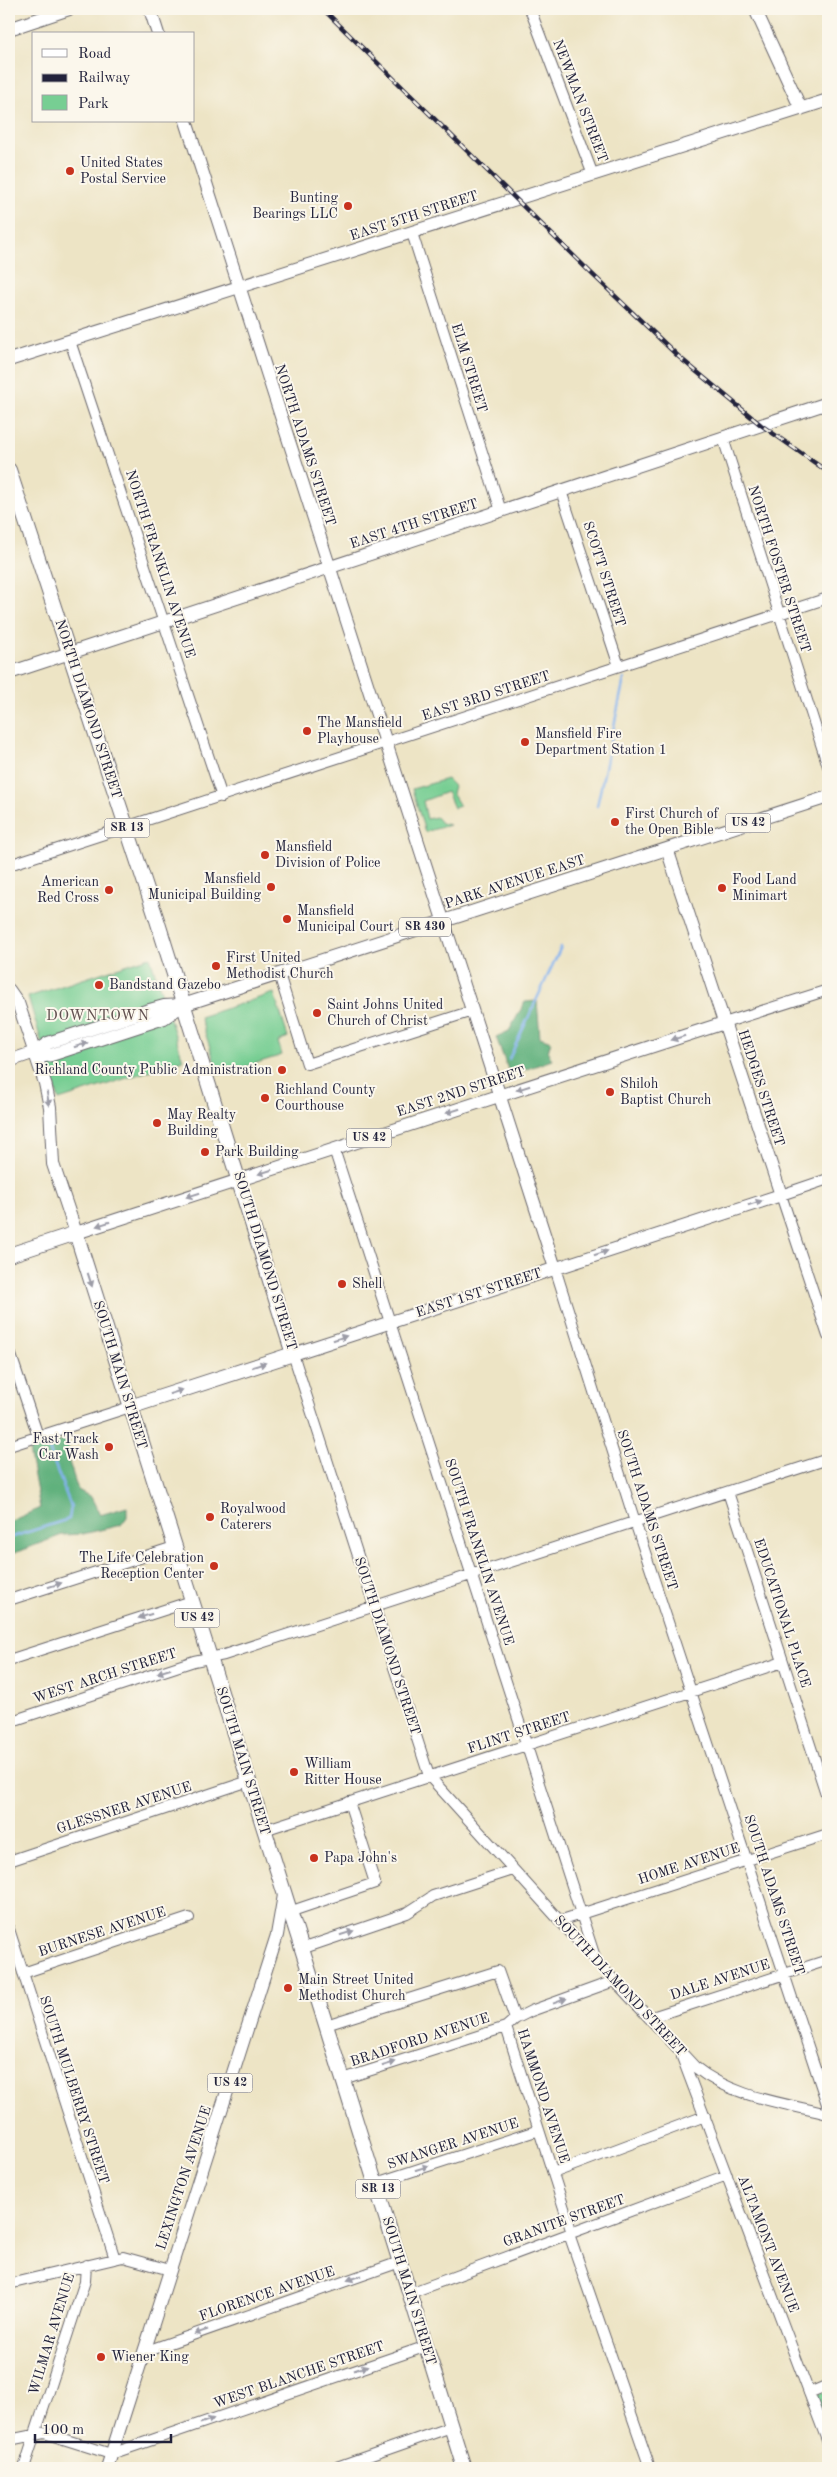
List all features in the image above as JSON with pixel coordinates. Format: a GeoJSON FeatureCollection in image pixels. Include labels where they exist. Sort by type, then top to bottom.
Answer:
{"type":"FeatureCollection","features":[{"type":"Feature","properties":{"kind":"highway","name":"NORTH DIAMOND STREET"},"geometry":{"type":"LineString","coordinates":[[9,470],[127,827],[183,1005]]}},
{"type":"Feature","properties":{"kind":"highway","name":"SOUTH DIAMOND STREET"},"geometry":{"type":"LineString","coordinates":[[183,1005],[240,1180],[293,1354]]}},
{"type":"Feature","properties":{"kind":"highway"},"geometry":{"type":"LineString","coordinates":[[9,1255],[76,1233]]}},
{"type":"Feature","properties":{"kind":"highway","name":"SOUTH MAIN STREET"},"geometry":{"type":"LineString","coordinates":[[76,1233],[464,2468]]}},
{"type":"Feature","properties":{"kind":"highway","name":"EAST 1ST STREET"},"geometry":{"type":"LineString","coordinates":[[130,1407],[293,1354]]}},
{"type":"Feature","properties":{"kind":"main road"},"geometry":{"type":"LineString","coordinates":[[9,29],[69,9]]}},
{"type":"Feature","properties":{"kind":"main road"},"geometry":{"type":"LineString","coordinates":[[150,9],[157,32]]}},
{"type":"Feature","properties":{"kind":"main road"},"geometry":{"type":"LineString","coordinates":[[755,9],[801,109]]}},
{"type":"Feature","properties":{"kind":"main road","name":"EAST 5TH STREET"},"geometry":{"type":"LineString","coordinates":[[9,360],[828,100]]}},
{"type":"Feature","properties":{"kind":"main road","name":"NORTH ADAMS STREET"},"geometry":{"type":"LineString","coordinates":[[186,122],[238,288],[443,921]]}},
{"type":"Feature","properties":{"kind":"main road","name":"EAST 4TH STREET"},"geometry":{"type":"LineString","coordinates":[[9,673],[828,403]]}},
{"type":"Feature","properties":{"kind":"main road","name":"PARK AVENUE EAST"},"geometry":{"type":"LineString","coordinates":[[35,1052],[48,1043],[146,1011],[164,1006],[183,1005],[828,798]]}},
{"type":"Feature","properties":{"kind":"main road","name":"HEDGES STREET"},"geometry":{"type":"LineString","coordinates":[[667,849],[781,1195]]}},
{"type":"Feature","properties":{"kind":"main road","name":"SOUTH ADAMS STREET"},"geometry":{"type":"LineString","coordinates":[[443,921],[554,1268]]}},
{"type":"Feature","properties":{"kind":"main road","name":"SOUTH MAIN STREET"},"geometry":{"type":"LineString","coordinates":[[9,990],[18,1003],[48,1096],[53,1164],[76,1233]]}},
{"type":"Feature","properties":{"kind":"main road","name":"EAST 2ND STREET"},"geometry":{"type":"LineString","coordinates":[[76,1233],[724,1023]]}},
{"type":"Feature","properties":{"kind":"main road","name":"SR 430"},"geometry":{"type":"LineString","coordinates":[[9,1060],[35,1052]]}},
{"type":"Feature","properties":{"kind":"main road","name":"EAST 1ST STREET"},"geometry":{"type":"LineString","coordinates":[[293,1354],[781,1195]]}},
{"type":"Feature","properties":{"kind":"main road","name":"LEXINGTON AVENUE"},"geometry":{"type":"LineString","coordinates":[[106,2468],[277,1935],[284,1895]]}},
{"type":"Feature","properties":{"kind":"street","name":"NEWMAN STREET"},"geometry":{"type":"LineString","coordinates":[[530,9],[593,175]]}},
{"type":"Feature","properties":{"kind":"street","name":"ELM STREET"},"geometry":{"type":"LineString","coordinates":[[412,233],[501,511]]}},
{"type":"Feature","properties":{"kind":"street","name":"NORTH FRANKLIN AVENUE"},"geometry":{"type":"LineString","coordinates":[[70,341],[222,796]]}},
{"type":"Feature","properties":{"kind":"street","name":"NORTH FOSTER STREET"},"geometry":{"type":"LineString","coordinates":[[723,438],[828,766]]}},
{"type":"Feature","properties":{"kind":"street","name":"SCOTT STREET"},"geometry":{"type":"LineString","coordinates":[[561,491],[620,666]]}},
{"type":"Feature","properties":{"kind":"street","name":"EAST 3RD STREET"},"geometry":{"type":"LineString","coordinates":[[9,866],[828,598]]}},
{"type":"Feature","properties":{"kind":"street"},"geometry":{"type":"LineString","coordinates":[[279,974],[307,1064],[472,1011]]}},
{"type":"Feature","properties":{"kind":"street","name":"EAST 2ND STREET"},"geometry":{"type":"LineString","coordinates":[[724,1023],[828,990]]}},
{"type":"Feature","properties":{"kind":"street","name":"SOUTH FRANKLIN AVENUE"},"geometry":{"type":"LineString","coordinates":[[334,1149],[597,1962]]}},
{"type":"Feature","properties":{"kind":"street","name":"EAST 1ST STREET"},"geometry":{"type":"LineString","coordinates":[[781,1195],[828,1179]]}},
{"type":"Feature","properties":{"kind":"street","name":"HEDGES STREET"},"geometry":{"type":"LineString","coordinates":[[781,1195],[828,1336]]}},
{"type":"Feature","properties":{"kind":"street","name":"SOUTH ADAMS STREET"},"geometry":{"type":"LineString","coordinates":[[554,1268],[634,1522],[748,1860],[828,2107]]}},
{"type":"Feature","properties":{"kind":"street"},"geometry":{"type":"LineString","coordinates":[[9,1349],[38,1436]]}},
{"type":"Feature","properties":{"kind":"street","name":"SOUTH DIAMOND STREET"},"geometry":{"type":"LineString","coordinates":[[293,1354],[429,1776],[614,1982],[681,2054],[703,2073],[722,2085],[828,2114]]}},
{"type":"Feature","properties":{"kind":"street"},"geometry":{"type":"LineString","coordinates":[[9,1446],[130,1407]]}},
{"type":"Feature","properties":{"kind":"street","name":"WEST ARCH STREET"},"geometry":{"type":"LineString","coordinates":[[9,1722],[194,1661],[210,1658],[374,1607],[828,1460]]}},
{"type":"Feature","properties":{"kind":"street","name":"EDUCATIONAL PLACE"},"geometry":{"type":"LineString","coordinates":[[728,1492],[828,1800]]}},
{"type":"Feature","properties":{"kind":"street"},"geometry":{"type":"LineString","coordinates":[[9,1600],[174,1547]]}},
{"type":"Feature","properties":{"kind":"street"},"geometry":{"type":"LineString","coordinates":[[9,1660],[192,1601]]}},
{"type":"Feature","properties":{"kind":"street","name":"FLINT STREET"},"geometry":{"type":"LineString","coordinates":[[264,1830],[783,1662]]}},
{"type":"Feature","properties":{"kind":"street","name":"GLESSNER AVENUE"},"geometry":{"type":"LineString","coordinates":[[9,1861],[249,1781]]}},
{"type":"Feature","properties":{"kind":"street"},"geometry":{"type":"LineString","coordinates":[[289,1912],[375,1883],[349,1802]]}},
{"type":"Feature","properties":{"kind":"street","name":"HOME AVENUE"},"geometry":{"type":"LineString","coordinates":[[559,1921],[828,1834]]}},
{"type":"Feature","properties":{"kind":"street"},"geometry":{"type":"LineString","coordinates":[[301,1949],[407,1914],[433,1896],[513,1870]]}},
{"type":"Feature","properties":{"kind":"street","name":"BURNESE AVENUE"},"geometry":{"type":"LineString","coordinates":[[23,1973],[189,1918]]}},
{"type":"Feature","properties":{"kind":"street","name":"SOUTH MULBERRY STREET"},"geometry":{"type":"LineString","coordinates":[[9,1928],[115,2259]]}},
{"type":"Feature","properties":{"kind":"street","name":"DALE AVENUE"},"geometry":{"type":"LineString","coordinates":[[649,2018],[828,1960]]}},
{"type":"Feature","properties":{"kind":"street","name":"HAMMOND AVENUE"},"geometry":{"type":"LineString","coordinates":[[326,2025],[498,1971],[515,2019],[506,2027],[571,2233],[650,2468]]}},
{"type":"Feature","properties":{"kind":"street"},"geometry":{"type":"LineString","coordinates":[[515,2019],[531,2011],[614,1982]]}},
{"type":"Feature","properties":{"kind":"street","name":"BRADFORD AVENUE"},"geometry":{"type":"LineString","coordinates":[[343,2079],[506,2027]]}},
{"type":"Feature","properties":{"kind":"street","name":"ALTAMONT AVENUE"},"geometry":{"type":"LineString","coordinates":[[681,2054],[828,2443]]}},
{"type":"Feature","properties":{"kind":"street"},"geometry":{"type":"LineString","coordinates":[[553,2173],[704,2116]]}},
{"type":"Feature","properties":{"kind":"street","name":"SWANGER AVENUE"},"geometry":{"type":"LineString","coordinates":[[376,2183],[539,2130]]}},
{"type":"Feature","properties":{"kind":"street","name":"GRANITE STREET"},"geometry":{"type":"LineString","coordinates":[[410,2293],[727,2176]]}},
{"type":"Feature","properties":{"kind":"street"},"geometry":{"type":"LineString","coordinates":[[9,2284],[115,2259],[130,2258],[170,2270]]}},
{"type":"Feature","properties":{"kind":"street","name":"FLORENCE AVENUE"},"geometry":{"type":"LineString","coordinates":[[144,2352],[400,2262]]}},
{"type":"Feature","properties":{"kind":"street","name":"WILMAR AVENUE"},"geometry":{"type":"LineString","coordinates":[[24,2468],[85,2281],[86,2265]]}},
{"type":"Feature","properties":{"kind":"street","name":"WEST BLANCHE STREET"},"geometry":{"type":"LineString","coordinates":[[111,2454],[427,2346]]}},
{"type":"Feature","properties":{"kind":"street"},"geometry":{"type":"LineString","coordinates":[[809,2393],[828,2385]]}},
{"type":"Feature","properties":{"kind":"street"},"geometry":{"type":"LineString","coordinates":[[334,2468],[451,2427]]}},
{"type":"Feature","properties":{"kind":"street"},"geometry":{"type":"LineString","coordinates":[[9,2440],[44,2433],[111,2454]]}},
{"type":"Feature","properties":{"kind":"green space"},"geometry":{"type":"Polygon","coordinates":[[[447,779],[454,786],[452,793],[460,806],[454,808],[447,792],[423,801],[427,819],[436,817],[441,823],[449,825],[425,832],[412,789],[447,779]]]}},
{"type":"Feature","properties":{"kind":"green space"},"geometry":{"type":"Polygon","coordinates":[[[150,957],[183,1060],[59,1100],[28,997],[150,957]]]}},
{"type":"Feature","properties":{"kind":"green space"},"geometry":{"type":"Polygon","coordinates":[[[274,993],[288,1037],[278,1042],[282,1055],[219,1075],[200,1017],[274,993]]]}},
{"type":"Feature","properties":{"kind":"green space"},"geometry":{"type":"Polygon","coordinates":[[[537,1001],[540,1037],[551,1041],[548,1052],[552,1060],[510,1075],[496,1037],[509,1031],[525,1002],[537,1001]]]}},
{"type":"Feature","properties":{"kind":"green space"},"geometry":{"type":"Polygon","coordinates":[[[68,1439],[69,1462],[78,1490],[91,1497],[100,1515],[127,1507],[127,1517],[121,1525],[83,1534],[62,1535],[9,1555],[9,1522],[40,1508],[29,1450],[68,1439]]]}},
{"type":"Feature","properties":{"kind":"green space"},"geometry":{"type":"Polygon","coordinates":[[[828,2390],[828,2432],[813,2396],[828,2390]]]}},
{"type":"Feature","properties":{"kind":"waterway"},"geometry":{"type":"LineString","coordinates":[[597,806],[624,679]]}},
{"type":"Feature","properties":{"kind":"waterway"},"geometry":{"type":"LineString","coordinates":[[509,1059],[561,947]]}},
{"type":"Feature","properties":{"kind":"waterway"},"geometry":{"type":"LineString","coordinates":[[9,1538],[69,1519],[71,1507],[49,1449]]}},
{"type":"Feature","properties":{"kind":"railway"},"geometry":{"type":"LineString","coordinates":[[323,9],[679,357],[761,425],[828,472]]}},
{"type":"Feature","properties":{"kind":"place","name":"United States Postal Service"},"geometry":{"type":"Point","coordinates":[70,171]}},
{"type":"Feature","properties":{"kind":"place","name":"Bunting Bearings LLC"},"geometry":{"type":"Point","coordinates":[348,206]}},
{"type":"Feature","properties":{"kind":"place","name":"The Mansfield Playhouse"},"geometry":{"type":"Point","coordinates":[307,731]}},
{"type":"Feature","properties":{"kind":"place","name":"Mansfield Fire Department Station 1"},"geometry":{"type":"Point","coordinates":[525,742]}},
{"type":"Feature","properties":{"kind":"place","name":"First Church of the Open Bible"},"geometry":{"type":"Point","coordinates":[615,822]}},
{"type":"Feature","properties":{"kind":"place","name":"Mansfield Division of Police"},"geometry":{"type":"Point","coordinates":[265,855]}},
{"type":"Feature","properties":{"kind":"place","name":"Mansfield Municipal Building"},"geometry":{"type":"Point","coordinates":[271,887]}},
{"type":"Feature","properties":{"kind":"place","name":"Food Land Minimart"},"geometry":{"type":"Point","coordinates":[722,888]}},
{"type":"Feature","properties":{"kind":"place","name":"American Red Cross"},"geometry":{"type":"Point","coordinates":[109,890]}},
{"type":"Feature","properties":{"kind":"place","name":"Mansfield Municipal Court"},"geometry":{"type":"Point","coordinates":[287,919]}},
{"type":"Feature","properties":{"kind":"place","name":"First United Methodist Church"},"geometry":{"type":"Point","coordinates":[216,966]}},
{"type":"Feature","properties":{"kind":"place","name":"Bandstand Gazebo"},"geometry":{"type":"Point","coordinates":[99,985]}},
{"type":"Feature","properties":{"kind":"place","name":"Saint Johns United Church of Christ"},"geometry":{"type":"Point","coordinates":[317,1013]}},
{"type":"Feature","properties":{"kind":"place","name":"Richland County Public Administration"},"geometry":{"type":"Point","coordinates":[282,1070]}},
{"type":"Feature","properties":{"kind":"place","name":"Shiloh Baptist Church"},"geometry":{"type":"Point","coordinates":[610,1092]}},
{"type":"Feature","properties":{"kind":"place","name":"Richland County Courthouse"},"geometry":{"type":"Point","coordinates":[265,1098]}},
{"type":"Feature","properties":{"kind":"place","name":"May Realty Building"},"geometry":{"type":"Point","coordinates":[157,1123]}},
{"type":"Feature","properties":{"kind":"place","name":"Park Building"},"geometry":{"type":"Point","coordinates":[205,1152]}},
{"type":"Feature","properties":{"kind":"place","name":"Shell"},"geometry":{"type":"Point","coordinates":[342,1284]}},
{"type":"Feature","properties":{"kind":"place","name":"Fast Track Car Wash"},"geometry":{"type":"Point","coordinates":[109,1447]}},
{"type":"Feature","properties":{"kind":"place","name":"Royalwood Caterers"},"geometry":{"type":"Point","coordinates":[210,1517]}},
{"type":"Feature","properties":{"kind":"place","name":"The Life Celebration Reception Center"},"geometry":{"type":"Point","coordinates":[214,1566]}},
{"type":"Feature","properties":{"kind":"place","name":"William Ritter House"},"geometry":{"type":"Point","coordinates":[294,1772]}},
{"type":"Feature","properties":{"kind":"place","name":"Papa John's"},"geometry":{"type":"Point","coordinates":[314,1858]}},
{"type":"Feature","properties":{"kind":"place","name":"Main Street United Methodist Church"},"geometry":{"type":"Point","coordinates":[288,1988]}},
{"type":"Feature","properties":{"kind":"place","name":"Wiener King"},"geometry":{"type":"Point","coordinates":[101,2357]}},
{"type":"Feature","properties":{"kind":"district","name":"DOWNTOWN"},"geometry":{"type":"Point","coordinates":[98,1016]}}]}
